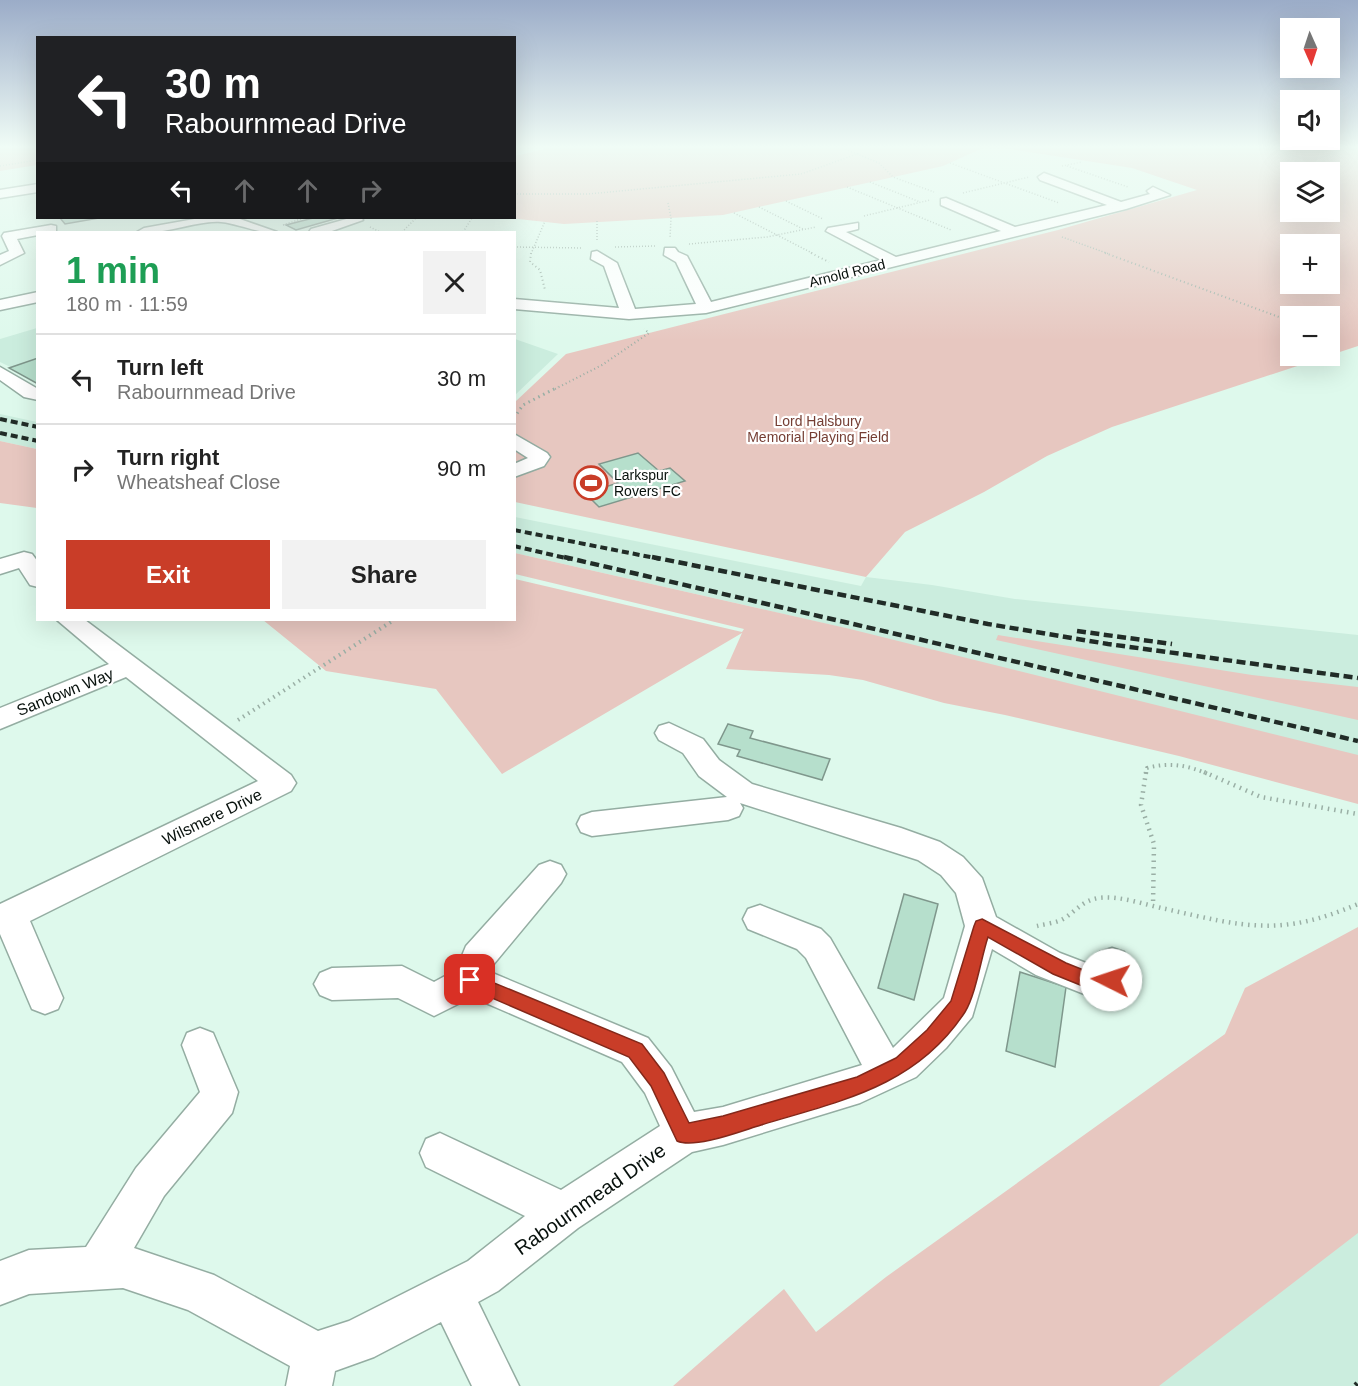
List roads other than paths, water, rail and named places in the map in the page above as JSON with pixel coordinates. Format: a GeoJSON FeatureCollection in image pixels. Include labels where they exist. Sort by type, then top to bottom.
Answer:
{"type":"FeatureCollection","features":[{"type":"Feature","properties":{"kind":"street"},"geometry":{"type":"LineString","coordinates":[[973,212],[1014,232]]}},
{"type":"Feature","properties":{"kind":"street","name":"Arnold Road"},"geometry":{"type":"LineString","coordinates":[[516,304],[629,314],[706,308],[1097,212]]}},
{"type":"Feature","properties":{"kind":"street"},"geometry":{"type":"LineString","coordinates":[[149,231],[214,219]]}},
{"type":"Feature","properties":{"kind":"street"},"geometry":{"type":"LineString","coordinates":[[223,219],[266,231]]}},
{"type":"Feature","properties":{"kind":"street"},"geometry":{"type":"LineString","coordinates":[[319,231],[356,220]]}},
{"type":"Feature","properties":{"kind":"street"},"geometry":{"type":"LineString","coordinates":[[854,222],[833,231],[895,262]]}},
{"type":"Feature","properties":{"kind":"street"},"geometry":{"type":"LineString","coordinates":[[40,231],[51,229]]}},
{"type":"Feature","properties":{"kind":"street"},"geometry":{"type":"LineString","coordinates":[[0,261],[17,253],[9,237],[36,232]]}},
{"type":"Feature","properties":{"kind":"street"},"geometry":{"type":"LineString","coordinates":[[670,248],[671,255],[682,259],[706,308]]}},
{"type":"Feature","properties":{"kind":"street"},"geometry":{"type":"LineString","coordinates":[[597,250],[598,260],[610,263],[629,314]]}},
{"type":"Feature","properties":{"kind":"street"},"geometry":{"type":"LineString","coordinates":[[0,305],[36,297]]}},
{"type":"Feature","properties":{"kind":"street"},"geometry":{"type":"LineString","coordinates":[[0,372],[36,394]]}},
{"type":"Feature","properties":{"kind":"street"},"geometry":{"type":"LineString","coordinates":[[516,441],[540,459],[516,470]]}},
{"type":"Feature","properties":{"kind":"street"},"geometry":{"type":"LineString","coordinates":[[0,567],[24,559],[36,577]]}},
{"type":"Feature","properties":{"kind":"street","name":"Wilsmere Drive"},"geometry":{"type":"LineString","coordinates":[[5,917],[281,783],[131,665],[70,621]]}},
{"type":"Feature","properties":{"kind":"street","name":"Sandown Way"},"geometry":{"type":"LineString","coordinates":[[0,719],[131,665]]}},
{"type":"Feature","properties":{"kind":"street"},"geometry":{"type":"LineString","coordinates":[[669,733],[693,746],[714,772],[742,792],[901,840],[929,851],[952,866],[971,887],[982,926],[1048,964],[1102,985],[1111,980],[1112,963]]}},
{"type":"Feature","properties":{"kind":"street"},"geometry":{"type":"LineString","coordinates":[[592,824],[635,815],[677,814],[728,808]]}},
{"type":"Feature","properties":{"kind":"street"},"geometry":{"type":"LineString","coordinates":[[332,984],[402,982],[434,1000],[470,980],[478,957],[550,874]]}},
{"type":"Feature","properties":{"kind":"street"},"geometry":{"type":"LineString","coordinates":[[5,917],[45,998]]}},
{"type":"Feature","properties":{"kind":"street"},"geometry":{"type":"LineString","coordinates":[[760,919],[809,939],[818,948],[886,1072]]}},
{"type":"Feature","properties":{"kind":"street","name":"Rabournmead Drive"},"geometry":{"type":"LineString","coordinates":[[0,1283],[29,1272],[123,1266],[198,1291],[312,1370],[358,1341],[483,1276],[563,1213],[684,1134],[723,1126],[860,1085],[903,1064],[926,1043],[958,1006],[982,926]]}},
{"type":"Feature","properties":{"kind":"street"},"geometry":{"type":"LineString","coordinates":[[470,980],[636,1050],[658,1080],[684,1134]]}},
{"type":"Feature","properties":{"kind":"street"},"geometry":{"type":"LineString","coordinates":[[98,1268],[150,1182],[218,1100],[219,1092],[200,1044]]}},
{"type":"Feature","properties":{"kind":"street"},"geometry":{"type":"LineString","coordinates":[[440,1153],[563,1213]]}},
{"type":"Feature","properties":{"kind":"street"},"geometry":{"type":"LineString","coordinates":[[450,1293],[496,1386]]}},
{"type":"Feature","properties":{"kind":"railway"},"geometry":{"type":"LineString","coordinates":[[0,419],[36,427]]}},
{"type":"Feature","properties":{"kind":"railway"},"geometry":{"type":"LineString","coordinates":[[0,433],[36,441]]}},
{"type":"Feature","properties":{"kind":"railway"},"geometry":{"type":"LineString","coordinates":[[516,530],[660,559]]}},
{"type":"Feature","properties":{"kind":"railway"},"geometry":{"type":"LineString","coordinates":[[516,546],[570,559]]}},
{"type":"Feature","properties":{"kind":"railway"},"geometry":{"type":"LineString","coordinates":[[564,557],[1358,741]]}},
{"type":"Feature","properties":{"kind":"railway"},"geometry":{"type":"LineString","coordinates":[[652,557],[988,624],[1108,644],[1358,678]]}},
{"type":"Feature","properties":{"kind":"railway"},"geometry":{"type":"LineString","coordinates":[[1077,631],[1172,644]]}},
{"type":"Feature","properties":{"kind":"place","name":"Larkspur Rovers FC"},"geometry":{"type":"Point","coordinates":[591,483]}},
{"type":"Feature","properties":{"kind":"park label","name":"Lord Halsbury Memorial Playing Field"},"geometry":{"type":"Point","coordinates":[818,430]}}]}
